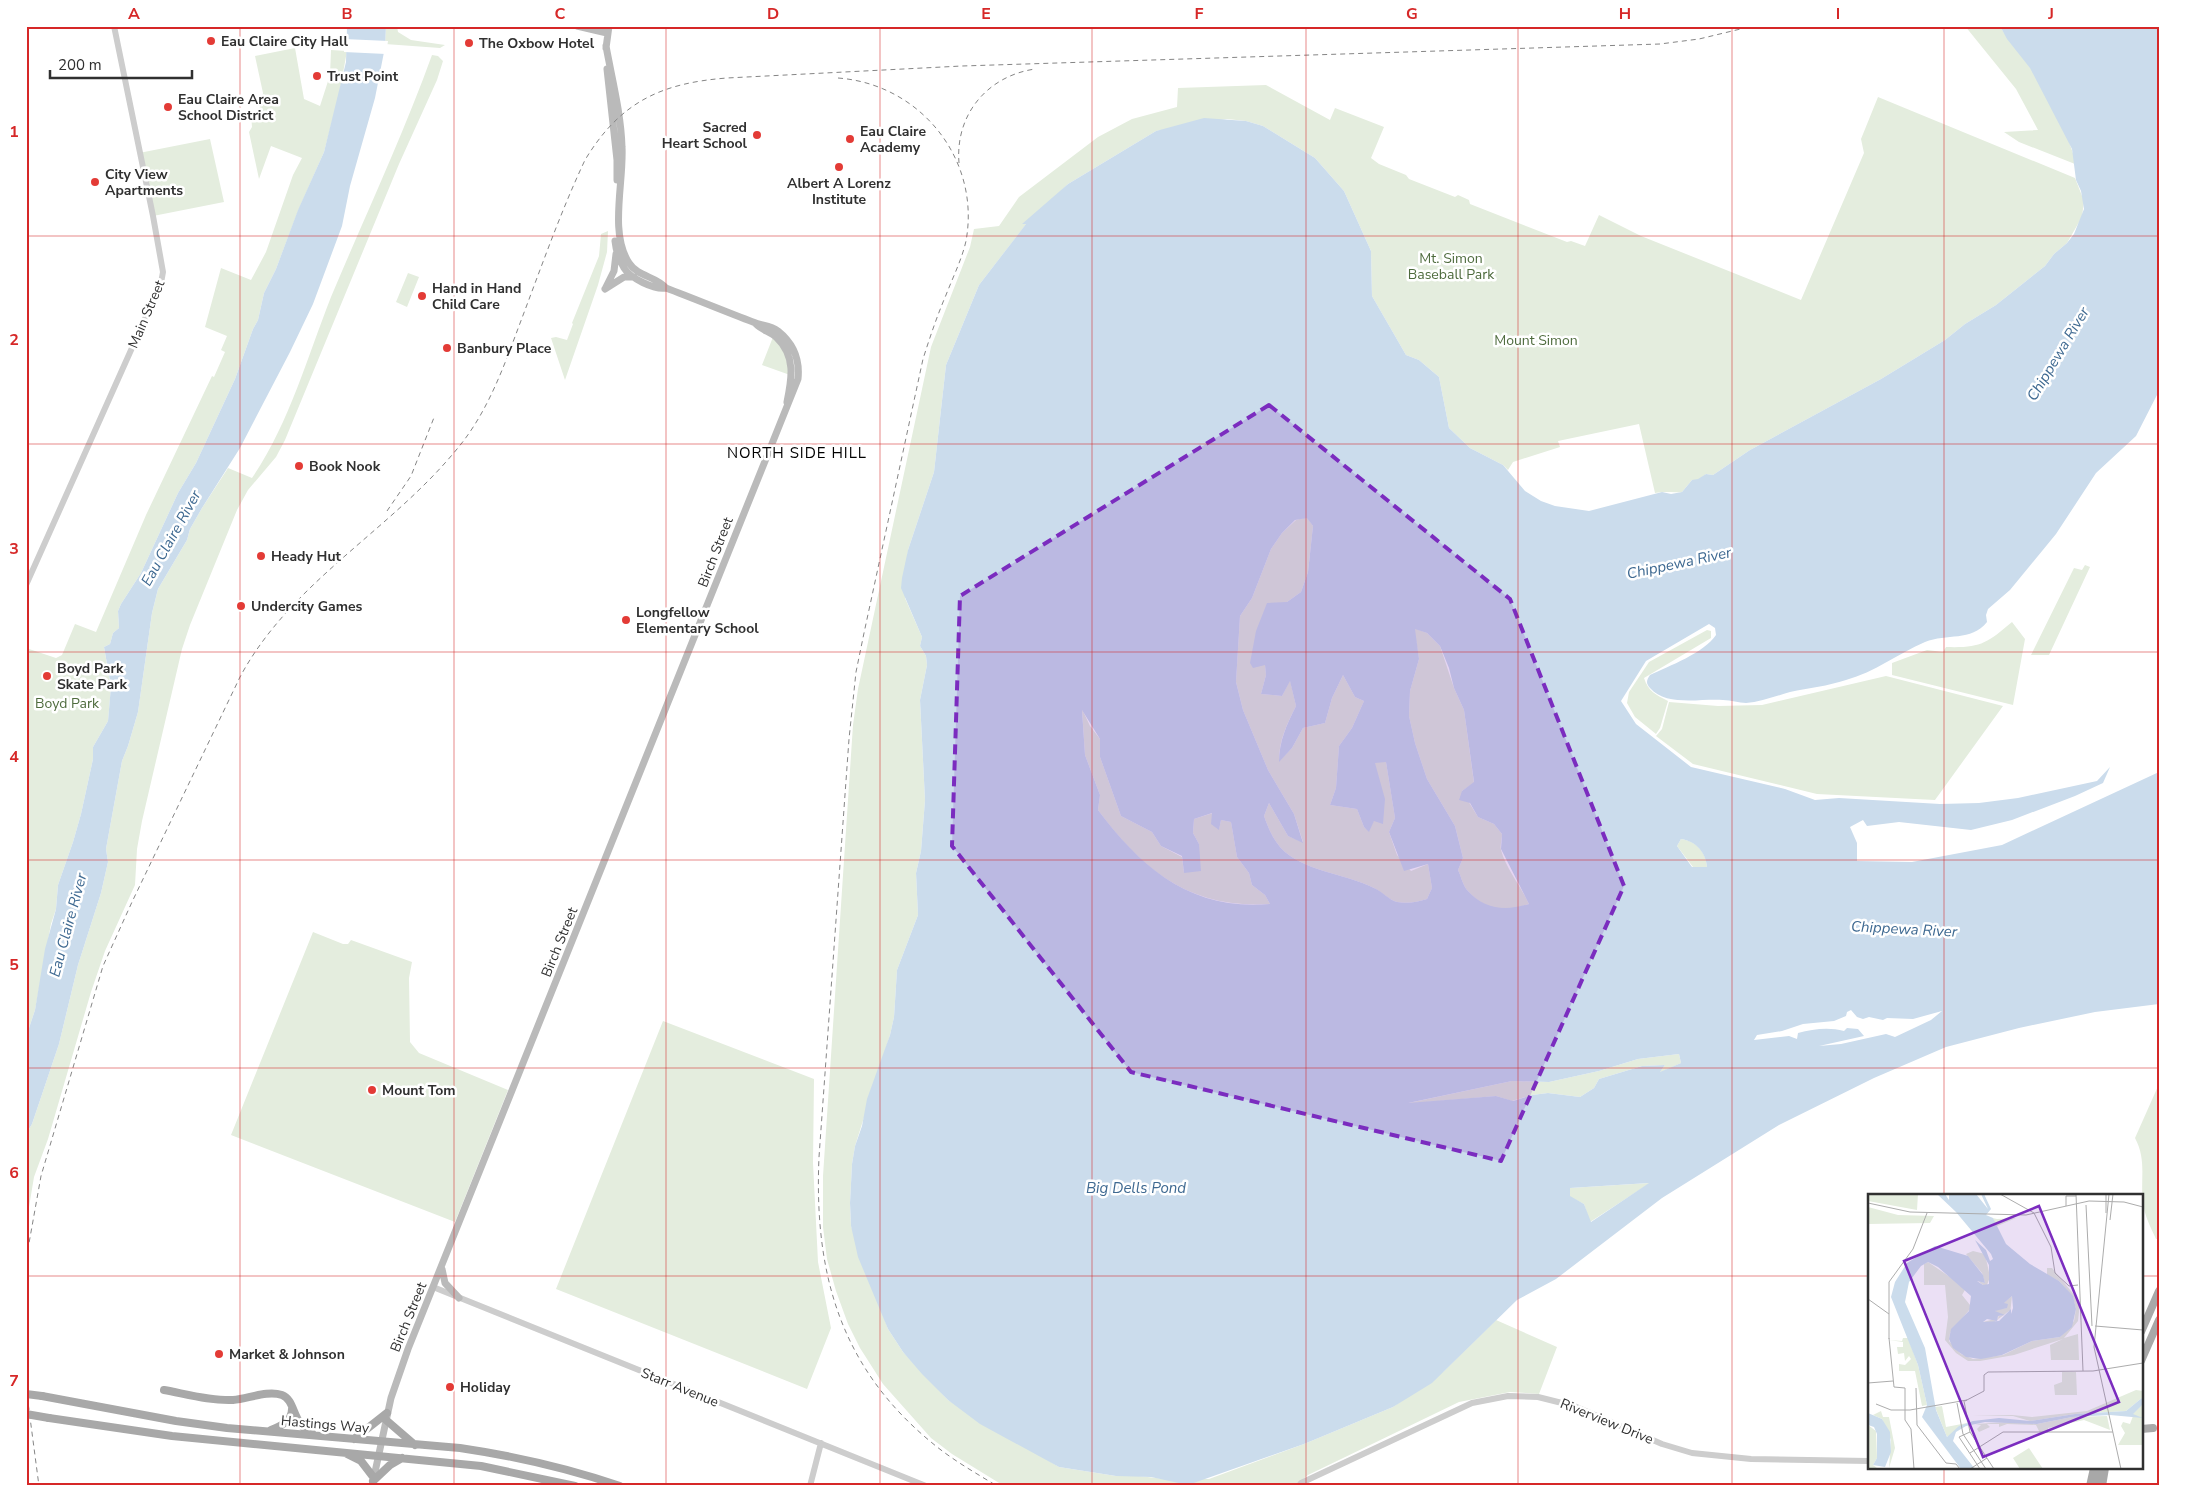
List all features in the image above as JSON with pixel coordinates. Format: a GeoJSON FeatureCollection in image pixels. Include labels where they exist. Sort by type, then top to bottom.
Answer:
{"type":"FeatureCollection","features":[{"type":"Feature","properties":{"kind":"main road"},"geometry":{"type":"LineString","coordinates":[[577,26],[608,30],[606,46],[608,94],[617,160],[616,267],[605,289],[625,276],[637,278],[661,289],[666,288]]}},
{"type":"Feature","properties":{"kind":"main road"},"geometry":{"type":"LineString","coordinates":[[606,46],[622,147],[619,242],[627,266],[663,284],[666,288]]}},
{"type":"Feature","properties":{"kind":"main road"},"geometry":{"type":"LineString","coordinates":[[615,244],[627,266],[637,278]]}},
{"type":"Feature","properties":{"kind":"main road","name":"Birch Street"},"geometry":{"type":"LineString","coordinates":[[373,1482],[386,1416],[408,1349],[784,412],[792,378],[792,355],[777,338],[756,324],[666,288]]}},
{"type":"Feature","properties":{"kind":"main road"},"geometry":{"type":"LineString","coordinates":[[442,1265],[442,1275],[445,1283],[459,1298]]}},
{"type":"Feature","properties":{"kind":"main road"},"geometry":{"type":"LineString","coordinates":[[2142,1330],[2159,1291]]}},
{"type":"Feature","properties":{"kind":"main road"},"geometry":{"type":"LineString","coordinates":[[2142,1359],[2159,1320]]}},
{"type":"Feature","properties":{"kind":"main road"},"geometry":{"type":"LineString","coordinates":[[164,1390],[231,1400],[274,1394],[287,1398],[296,1419],[305,1430],[319,1436]]}},
{"type":"Feature","properties":{"kind":"main road","name":"Hastings Way"},"geometry":{"type":"LineString","coordinates":[[26,1394],[176,1421],[497,1454],[559,1467],[620,1486]]}},
{"type":"Feature","properties":{"kind":"main road"},"geometry":{"type":"LineString","coordinates":[[269,1431],[286,1423],[292,1413],[292,1408]]}},
{"type":"Feature","properties":{"kind":"main road","name":"Hastings Way"},"geometry":{"type":"LineString","coordinates":[[26,1414],[134,1432],[481,1466],[575,1486]]}},
{"type":"Feature","properties":{"kind":"main road"},"geometry":{"type":"LineString","coordinates":[[354,1439],[386,1416],[414,1445]]}},
{"type":"Feature","properties":{"kind":"main road"},"geometry":{"type":"LineString","coordinates":[[2142,1429],[2156,1426]]}},
{"type":"Feature","properties":{"kind":"main road"},"geometry":{"type":"LineString","coordinates":[[343,1452],[361,1461],[373,1482],[390,1465],[402,1458]]}},
{"type":"Feature","properties":{"kind":"main road"},"geometry":{"type":"LineString","coordinates":[[2090,1486],[2094,1470]]}},
{"type":"Feature","properties":{"kind":"main road"},"geometry":{"type":"LineString","coordinates":[[2096,1486],[2100,1470]]}},
{"type":"Feature","properties":{"kind":"main road"},"geometry":{"type":"LineString","coordinates":[[2102,1486],[2105,1470]]}},
{"type":"Feature","properties":{"kind":"street","name":"Main Street"},"geometry":{"type":"LineString","coordinates":[[26,585],[161,283],[163,272],[114,26]]}},
{"type":"Feature","properties":{"kind":"street","name":"Starr Avenue"},"geometry":{"type":"LineString","coordinates":[[433,1288],[926,1486]]}},
{"type":"Feature","properties":{"kind":"street","name":"Riverview Drive"},"geometry":{"type":"LineString","coordinates":[[1300,1484],[1472,1403],[1508,1396],[1538,1397],[1574,1406],[1662,1444],[1700,1455],[1751,1459],[1868,1461]]}},
{"type":"Feature","properties":{"kind":"street"},"geometry":{"type":"LineString","coordinates":[[2142,1433],[2156,1426]]}},
{"type":"Feature","properties":{"kind":"street"},"geometry":{"type":"LineString","coordinates":[[810,1486],[822,1443]]}},
{"type":"Feature","properties":{"kind":"highlighted area"},"geometry":{"type":"Polygon","coordinates":[[[1269,405],[1510,599],[1624,886],[1501,1161],[1131,1072],[952,846],[960,596],[1269,405]]]}},
{"type":"Feature","properties":{"kind":"green space"},"geometry":{"type":"Polygon","coordinates":[[[386,26],[397,26],[398,32],[411,40],[445,45],[440,48],[385,44],[386,26]]]}},
{"type":"Feature","properties":{"kind":"green space"},"geometry":{"type":"Polygon","coordinates":[[[1965,26],[2000,26],[2030,67],[2050,101],[2064,129],[2075,164],[2019,142],[2004,132],[2038,130],[2016,89],[1965,26]]]}},
{"type":"Feature","properties":{"kind":"green space","name":"Boyd Park"},"geometry":{"type":"Polygon","coordinates":[[[295,48],[304,99],[320,106],[330,75],[331,50],[347,51],[339,95],[324,152],[298,211],[276,269],[264,293],[258,320],[235,379],[196,463],[178,493],[141,573],[121,604],[118,611],[119,628],[113,633],[110,644],[104,647],[111,687],[108,721],[93,747],[93,759],[81,814],[58,885],[56,909],[51,924],[35,1010],[26,1037],[26,744],[29,737],[26,734],[26,648],[56,658],[62,655],[75,624],[96,632],[146,515],[212,376],[214,377],[225,352],[221,350],[227,336],[205,327],[221,268],[251,280],[266,252],[293,175],[302,158],[271,146],[259,179],[249,132],[252,127],[251,114],[259,111],[263,93],[255,56],[295,48]]]}},
{"type":"Feature","properties":{"kind":"green space"},"geometry":{"type":"Polygon","coordinates":[[[432,55],[438,56],[443,61],[437,80],[399,164],[285,440],[276,457],[248,490],[237,510],[190,625],[182,649],[142,821],[137,849],[135,885],[105,951],[91,992],[48,1139],[34,1177],[26,1225],[26,1134],[32,1124],[59,1044],[78,965],[101,893],[108,862],[106,849],[122,761],[138,712],[152,613],[158,589],[187,540],[190,529],[202,508],[228,468],[252,478],[277,436],[331,297],[396,147],[432,55]]]}},
{"type":"Feature","properties":{"kind":"green space","name":"Mount Simon"},"geometry":{"type":"Polygon","coordinates":[[[1266,85],[1330,120],[1335,108],[1384,127],[1371,158],[1379,164],[1406,175],[1409,179],[1455,197],[1458,195],[1469,200],[1470,204],[1567,242],[1571,241],[1585,246],[1599,215],[1641,236],[1801,300],[1864,153],[1861,139],[1878,97],[2075,178],[2084,201],[2082,217],[2067,243],[2054,254],[2045,266],[1996,305],[1965,324],[1945,340],[1881,379],[1750,450],[1713,475],[1706,474],[1698,480],[1692,480],[1682,492],[1655,493],[1639,424],[1558,441],[1560,447],[1513,462],[1508,470],[1503,465],[1470,448],[1449,428],[1439,377],[1419,360],[1406,355],[1372,296],[1371,251],[1344,191],[1315,158],[1263,126],[1246,121],[1227,119],[1156,131],[1068,184],[1027,223],[979,285],[946,365],[934,472],[908,550],[905,598],[922,637],[920,646],[926,656],[927,665],[920,700],[925,800],[921,851],[916,873],[918,915],[897,970],[894,1017],[890,1035],[855,1146],[850,1203],[851,1226],[888,1329],[903,1352],[948,1400],[1059,1467],[1116,1476],[1130,1475],[1165,1479],[1209,1479],[1304,1444],[1393,1407],[1444,1371],[1496,1320],[1557,1347],[1539,1394],[1510,1392],[1459,1402],[1308,1475],[1295,1486],[1004,1486],[952,1454],[931,1438],[883,1384],[860,1348],[848,1324],[827,1259],[823,1227],[823,1176],[853,725],[858,689],[931,347],[970,247],[974,229],[999,226],[1019,197],[1098,137],[1132,119],[1177,107],[1178,88],[1266,85]]]}},
{"type":"Feature","properties":{"kind":"green space"},"geometry":{"type":"Polygon","coordinates":[[[210,139],[224,202],[153,216],[139,153],[210,139]]]}},
{"type":"Feature","properties":{"kind":"green space"},"geometry":{"type":"Polygon","coordinates":[[[608,231],[607,252],[598,285],[565,380],[551,338],[556,337],[567,340],[599,256],[601,234],[608,231]]]}},
{"type":"Feature","properties":{"kind":"green space"},"geometry":{"type":"Polygon","coordinates":[[[408,273],[419,277],[407,307],[396,302],[408,273]]]}},
{"type":"Feature","properties":{"kind":"green space"},"geometry":{"type":"Polygon","coordinates":[[[773,337],[784,350],[790,375],[762,365],[773,337]]]}},
{"type":"Feature","properties":{"kind":"green space"},"geometry":{"type":"Polygon","coordinates":[[[1307,517],[1313,526],[1308,572],[1301,592],[1287,602],[1265,664],[1266,675],[1261,694],[1282,696],[1290,680],[1296,706],[1282,739],[1279,761],[1292,748],[1303,728],[1325,723],[1332,698],[1343,675],[1355,697],[1364,701],[1352,728],[1339,746],[1336,788],[1330,805],[1357,809],[1364,827],[1369,831],[1374,820],[1375,762],[1386,762],[1395,818],[1389,832],[1397,855],[1411,871],[1428,864],[1432,888],[1427,899],[1405,903],[1397,902],[1363,883],[1295,859],[1281,848],[1272,836],[1264,816],[1269,803],[1288,836],[1303,842],[1294,814],[1268,770],[1243,710],[1236,682],[1240,616],[1252,598],[1271,549],[1282,533],[1296,520],[1307,517]]]}},
{"type":"Feature","properties":{"kind":"green space"},"geometry":{"type":"Polygon","coordinates":[[[2085,565],[2090,567],[2049,655],[2031,655],[2074,568],[2082,570],[2085,565]]]}},
{"type":"Feature","properties":{"kind":"green space"},"geometry":{"type":"Polygon","coordinates":[[[2012,622],[2025,639],[2013,705],[1892,675],[1892,663],[1927,650],[1943,652],[1946,647],[1967,647],[1982,643],[1989,640],[2012,622]]]}},
{"type":"Feature","properties":{"kind":"green space"},"geometry":{"type":"Polygon","coordinates":[[[1414,628],[1427,633],[1440,646],[1454,688],[1464,710],[1474,783],[1462,791],[1478,817],[1494,824],[1502,834],[1501,848],[1503,857],[1529,904],[1504,909],[1489,906],[1475,898],[1463,884],[1458,870],[1463,858],[1455,826],[1427,779],[1415,743],[1409,716],[1410,691],[1419,659],[1414,628]]]}},
{"type":"Feature","properties":{"kind":"green space"},"geometry":{"type":"Polygon","coordinates":[[[1707,630],[1711,631],[1711,638],[1644,678],[1653,692],[1668,701],[1660,728],[1656,734],[1635,717],[1627,703],[1629,692],[1649,662],[1707,630]]]}},
{"type":"Feature","properties":{"kind":"green space"},"geometry":{"type":"Polygon","coordinates":[[[1886,676],[2003,706],[1935,800],[1817,794],[1693,764],[1656,736],[1662,729],[1669,702],[1718,706],[1762,705],[1886,676]]]}},
{"type":"Feature","properties":{"kind":"green space"},"geometry":{"type":"Polygon","coordinates":[[[1082,709],[1090,726],[1100,739],[1100,757],[1121,816],[1152,832],[1161,846],[1182,857],[1184,873],[1199,844],[1193,833],[1194,819],[1213,813],[1219,829],[1221,820],[1231,822],[1237,857],[1249,873],[1252,885],[1265,895],[1270,904],[1241,904],[1216,900],[1192,893],[1171,882],[1151,868],[1133,851],[1098,810],[1100,795],[1085,755],[1082,709]]]}},
{"type":"Feature","properties":{"kind":"green space"},"geometry":{"type":"Polygon","coordinates":[[[1681,839],[1691,842],[1699,848],[1705,857],[1707,867],[1693,867],[1677,846],[1681,839]]]}},
{"type":"Feature","properties":{"kind":"green space"},"geometry":{"type":"Polygon","coordinates":[[[313,932],[343,944],[348,944],[351,940],[412,962],[409,978],[410,1042],[419,1053],[508,1090],[455,1222],[231,1135],[313,932]]]}},
{"type":"Feature","properties":{"kind":"green space"},"geometry":{"type":"Polygon","coordinates":[[[663,1021],[814,1079],[813,1163],[818,1262],[831,1328],[807,1389],[556,1289],[663,1021]]]}},
{"type":"Feature","properties":{"kind":"green space"},"geometry":{"type":"Polygon","coordinates":[[[1679,1054],[1681,1063],[1659,1073],[1665,1065],[1642,1066],[1599,1079],[1594,1088],[1580,1097],[1548,1093],[1532,1095],[1512,1101],[1496,1096],[1404,1104],[1512,1081],[1549,1082],[1599,1071],[1638,1059],[1679,1054]]]}},
{"type":"Feature","properties":{"kind":"green space"},"geometry":{"type":"Polygon","coordinates":[[[2159,1084],[2159,1239],[2156,1239],[2144,1207],[2141,1154],[2135,1138],[2159,1084]]]}},
{"type":"Feature","properties":{"kind":"green space"},"geometry":{"type":"Polygon","coordinates":[[[1650,1183],[1590,1222],[1584,1204],[1570,1197],[1570,1188],[1650,1183]]]}},
{"type":"Feature","properties":{"kind":"water","name":"Eau Claire River"},"geometry":{"type":"Polygon","coordinates":[[[347,26],[386,26],[385,47],[375,98],[350,186],[342,226],[313,304],[290,352],[240,448],[202,508],[190,529],[187,540],[158,589],[152,613],[138,712],[122,761],[106,849],[108,862],[101,893],[78,965],[59,1044],[32,1124],[26,1134],[26,1037],[35,1010],[45,949],[56,909],[58,885],[81,814],[93,759],[93,747],[108,721],[111,686],[104,647],[110,644],[113,633],[119,628],[118,611],[121,604],[141,573],[178,493],[196,463],[235,379],[258,320],[264,293],[276,269],[298,210],[324,152],[346,62],[347,26]]]}},
{"type":"Feature","properties":{"kind":"water","name":"Big Dells Pond"},"geometry":{"type":"Polygon","coordinates":[[[2000,26],[2157,26],[2159,34],[2159,391],[2136,436],[2096,473],[2056,534],[2010,590],[1988,609],[1986,615],[1987,622],[1974,632],[1925,642],[1857,677],[1757,701],[1746,703],[1726,700],[1675,700],[1657,694],[1647,683],[1650,675],[1686,658],[1710,642],[1716,635],[1715,628],[1709,624],[1646,661],[1621,701],[1636,724],[1691,767],[1785,789],[1815,800],[1839,798],[1940,804],[1979,803],[2018,798],[2097,781],[2110,767],[2103,783],[2075,796],[2012,820],[1971,830],[1899,822],[1867,826],[1863,820],[1850,827],[1857,843],[1857,861],[1912,862],[2002,845],[2159,772],[2159,1004],[2095,1012],[2019,1028],[1946,1047],[1874,1078],[1779,1125],[1662,1198],[1556,1279],[1517,1300],[1432,1383],[1393,1407],[1304,1444],[1188,1485],[1151,1477],[1116,1476],[1059,1467],[980,1424],[948,1400],[903,1352],[888,1329],[858,1257],[851,1226],[852,1164],[867,1099],[890,1035],[894,1017],[897,970],[918,915],[916,873],[921,851],[925,800],[920,700],[927,665],[926,656],[920,646],[922,637],[901,588],[902,578],[908,550],[934,472],[946,365],[979,285],[1026,224],[1022,224],[1068,184],[1156,131],[1204,118],[1246,121],[1263,126],[1315,158],[1344,191],[1371,251],[1372,296],[1406,355],[1419,360],[1439,377],[1449,428],[1470,448],[1503,465],[1525,491],[1541,501],[1555,506],[1589,511],[1662,492],[1671,494],[1682,492],[1692,480],[1706,474],[1713,475],[1750,450],[1881,379],[1945,340],[1965,324],[1996,305],[2045,266],[2054,254],[2067,243],[2074,234],[2084,209],[2081,191],[2076,180],[2072,149],[2030,68],[2007,39],[2000,26]],[[1307,518],[1295,520],[1282,533],[1271,549],[1252,598],[1240,616],[1236,682],[1243,710],[1268,770],[1294,814],[1303,843],[1288,836],[1269,803],[1264,816],[1272,836],[1285,852],[1295,859],[1363,883],[1377,889],[1397,902],[1405,903],[1427,899],[1432,888],[1428,864],[1404,871],[1389,832],[1395,818],[1386,762],[1375,763],[1385,799],[1383,824],[1374,821],[1369,832],[1364,827],[1357,809],[1330,805],[1336,788],[1339,746],[1352,728],[1364,701],[1355,697],[1343,675],[1332,698],[1325,723],[1303,728],[1292,748],[1279,762],[1282,740],[1296,706],[1290,681],[1282,696],[1261,694],[1266,675],[1265,665],[1253,668],[1250,663],[1256,631],[1267,603],[1287,602],[1301,592],[1308,572],[1313,526],[1307,518]],[[1415,629],[1419,659],[1410,691],[1409,716],[1415,743],[1427,779],[1455,826],[1463,858],[1458,870],[1465,886],[1481,902],[1496,907],[1512,908],[1529,904],[1501,849],[1502,834],[1494,824],[1478,817],[1470,803],[1459,800],[1462,791],[1474,782],[1464,710],[1454,688],[1449,668],[1440,646],[1427,633],[1415,629]],[[1082,710],[1085,755],[1100,795],[1098,810],[1115,831],[1132,851],[1171,882],[1193,893],[1216,901],[1242,904],[1270,904],[1265,895],[1252,885],[1249,873],[1237,857],[1231,822],[1221,820],[1219,830],[1211,824],[1212,813],[1194,819],[1193,833],[1199,844],[1201,871],[1184,873],[1182,856],[1161,846],[1152,832],[1121,816],[1100,757],[1100,739],[1082,710]],[[1681,839],[1677,846],[1692,867],[1707,867],[1705,857],[1696,845],[1681,839]],[[1851,1010],[1847,1012],[1846,1016],[1834,1021],[1803,1024],[1782,1031],[1757,1035],[1754,1040],[1789,1036],[1797,1039],[1798,1033],[1827,1029],[1844,1031],[1847,1028],[1858,1029],[1864,1036],[1819,1046],[1841,1044],[1886,1034],[1895,1037],[1931,1020],[1942,1011],[1913,1019],[1887,1018],[1883,1020],[1869,1017],[1863,1019],[1857,1017],[1851,1010]],[[1679,1054],[1638,1059],[1599,1071],[1549,1082],[1512,1081],[1408,1103],[1496,1096],[1513,1101],[1532,1095],[1548,1093],[1580,1097],[1594,1088],[1599,1079],[1642,1066],[1665,1065],[1660,1072],[1681,1063],[1679,1054]],[[1649,1183],[1570,1188],[1570,1196],[1584,1204],[1591,1222],[1649,1183]]]}},
{"type":"Feature","properties":{"kind":"pier"},"geometry":{"type":"Polygon","coordinates":[[[344,39],[388,41],[386,54],[344,52],[344,39]]]}},
{"type":"Feature","properties":{"kind":"railway"},"geometry":{"type":"LineString","coordinates":[[26,1260],[41,1176],[103,966],[240,677],[261,643],[286,613],[313,585],[431,478],[468,434],[495,386],[560,218],[585,160],[598,140],[628,110],[644,99],[662,91],[682,85],[727,78],[962,66],[1660,44],[1699,39],[1753,26]]}},
{"type":"Feature","properties":{"kind":"railway"},"geometry":{"type":"LineString","coordinates":[[959,163],[959,145],[962,129],[978,101],[989,89],[1002,80],[1018,73],[1035,69]]}},
{"type":"Feature","properties":{"kind":"railway"},"geometry":{"type":"LineString","coordinates":[[838,78],[868,83],[895,94],[918,111],[938,131],[954,155],[964,182],[968,211],[964,248],[923,359],[856,672],[849,739],[819,1157],[821,1239],[828,1277],[839,1314],[854,1348],[874,1381],[900,1413],[931,1442],[955,1460],[997,1486]]}},
{"type":"Feature","properties":{"kind":"railway"},"geometry":{"type":"LineString","coordinates":[[387,511],[411,476],[435,415]]}},
{"type":"Feature","properties":{"kind":"railway"},"geometry":{"type":"LineString","coordinates":[[26,1387],[39,1486]]}},
{"type":"Feature","properties":{"kind":"place","name":"Eau Claire City Hall"},"geometry":{"type":"Point","coordinates":[211,41]}},
{"type":"Feature","properties":{"kind":"place","name":"The Oxbow Hotel"},"geometry":{"type":"Point","coordinates":[469,43]}},
{"type":"Feature","properties":{"kind":"place","name":"Trust Point"},"geometry":{"type":"Point","coordinates":[317,76]}},
{"type":"Feature","properties":{"kind":"place","name":"Eau Claire Area School District"},"geometry":{"type":"Point","coordinates":[168,107]}},
{"type":"Feature","properties":{"kind":"place","name":"Sacred Heart School"},"geometry":{"type":"Point","coordinates":[757,135]}},
{"type":"Feature","properties":{"kind":"place","name":"Eau Claire Academy"},"geometry":{"type":"Point","coordinates":[850,139]}},
{"type":"Feature","properties":{"kind":"place","name":"Albert A Lorenz Institute"},"geometry":{"type":"Point","coordinates":[839,167]}},
{"type":"Feature","properties":{"kind":"place","name":"City View Apartments"},"geometry":{"type":"Point","coordinates":[95,182]}},
{"type":"Feature","properties":{"kind":"place","name":"Hand in Hand Child Care"},"geometry":{"type":"Point","coordinates":[422,296]}},
{"type":"Feature","properties":{"kind":"place","name":"Banbury Place"},"geometry":{"type":"Point","coordinates":[447,348]}},
{"type":"Feature","properties":{"kind":"place","name":"Book Nook"},"geometry":{"type":"Point","coordinates":[299,466]}},
{"type":"Feature","properties":{"kind":"place","name":"Heady Hut"},"geometry":{"type":"Point","coordinates":[261,556]}},
{"type":"Feature","properties":{"kind":"place","name":"Undercity Games"},"geometry":{"type":"Point","coordinates":[241,606]}},
{"type":"Feature","properties":{"kind":"place","name":"Longfellow Elementary School"},"geometry":{"type":"Point","coordinates":[626,620]}},
{"type":"Feature","properties":{"kind":"place","name":"Boyd Park Skate Park"},"geometry":{"type":"Point","coordinates":[47,676]}},
{"type":"Feature","properties":{"kind":"place","name":"Mount Tom"},"geometry":{"type":"Point","coordinates":[372,1090]}},
{"type":"Feature","properties":{"kind":"place","name":"Market & Johnson"},"geometry":{"type":"Point","coordinates":[219,1354]}},
{"type":"Feature","properties":{"kind":"place","name":"Holiday"},"geometry":{"type":"Point","coordinates":[450,1387]}},
{"type":"Feature","properties":{"kind":"district","name":"NORTH SIDE HILL"},"geometry":{"type":"Point","coordinates":[797,453]}},
{"type":"Feature","properties":{"kind":"park label","name":"Mt. Simon Baseball Park"},"geometry":{"type":"Point","coordinates":[1451,266]}},
{"type":"Feature","properties":{"kind":"water label","name":"Chippewa River"},"geometry":{"type":"Point","coordinates":[2058,354]}},
{"type":"Feature","properties":{"kind":"water label","name":"Chippewa River"},"geometry":{"type":"Point","coordinates":[1679,563]}},
{"type":"Feature","properties":{"kind":"water label","name":"Chippewa River"},"geometry":{"type":"Point","coordinates":[1904,929]}}]}
